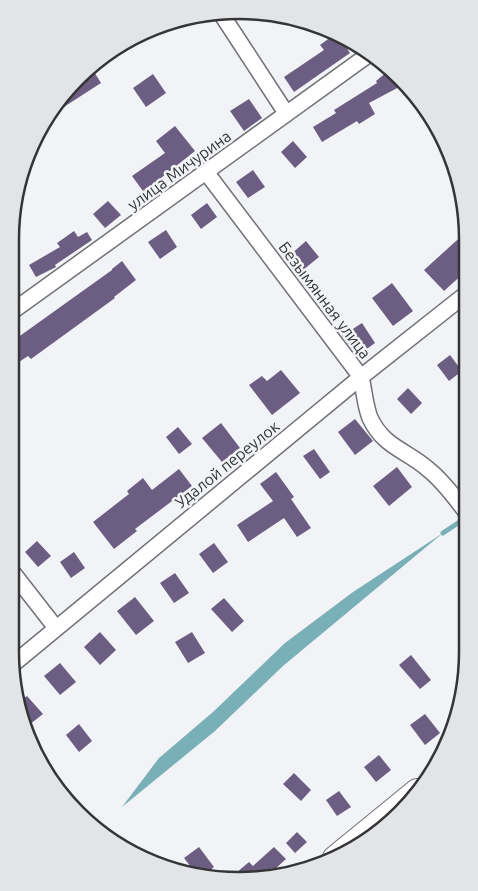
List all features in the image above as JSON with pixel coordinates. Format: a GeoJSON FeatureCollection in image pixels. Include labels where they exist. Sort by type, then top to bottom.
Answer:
{"type":"FeatureCollection","features":[{"type":"Feature","properties":{"kind":"main road"},"geometry":{"type":"LineString","coordinates":[[373,827],[384,818]]}},
{"type":"Feature","properties":{"kind":"street"},"geometry":{"type":"LineString","coordinates":[[225,19],[286,113]]}},
{"type":"Feature","properties":{"kind":"street","name":"улица Мичурина"},"geometry":{"type":"LineString","coordinates":[[19,307],[364,58]]}},
{"type":"Feature","properties":{"kind":"street","name":"Безымянная улица"},"geometry":{"type":"LineString","coordinates":[[206,172],[361,377],[370,417],[382,438],[399,451],[412,457],[440,479],[459,503]]}},
{"type":"Feature","properties":{"kind":"street","name":"Удалой переулок"},"geometry":{"type":"LineString","coordinates":[[19,659],[361,377],[459,300]]}},
{"type":"Feature","properties":{"kind":"street"},"geometry":{"type":"LineString","coordinates":[[19,581],[56,628]]}},
{"type":"Feature","properties":{"kind":"water"},"geometry":{"type":"Polygon","coordinates":[[[443,533],[283,666],[215,731],[122,807],[159,758],[213,712],[285,643],[353,592],[443,533]]]}},
{"type":"Feature","properties":{"kind":"building"},"geometry":{"type":"Polygon","coordinates":[[[329,38],[345,46],[350,53],[294,92],[284,77],[324,50],[320,45],[329,38]]]}},
{"type":"Feature","properties":{"kind":"building"},"geometry":{"type":"Polygon","coordinates":[[[94,73],[101,83],[62,108],[94,73]]]}},
{"type":"Feature","properties":{"kind":"building"},"geometry":{"type":"Polygon","coordinates":[[[153,74],[166,93],[146,107],[133,88],[153,74]]]}},
{"type":"Feature","properties":{"kind":"building"},"geometry":{"type":"Polygon","coordinates":[[[385,74],[399,87],[369,103],[375,114],[359,124],[357,121],[322,142],[313,127],[336,113],[334,110],[377,83],[376,81],[385,74]]]}},
{"type":"Feature","properties":{"kind":"building"},"geometry":{"type":"Polygon","coordinates":[[[249,99],[262,118],[244,131],[230,111],[249,99]]]}},
{"type":"Feature","properties":{"kind":"building"},"geometry":{"type":"Polygon","coordinates":[[[175,126],[195,151],[161,178],[166,186],[148,198],[132,176],[165,153],[156,141],[175,126]]]}},
{"type":"Feature","properties":{"kind":"building"},"geometry":{"type":"Polygon","coordinates":[[[293,141],[307,157],[295,168],[281,152],[293,141]]]}},
{"type":"Feature","properties":{"kind":"building"},"geometry":{"type":"Polygon","coordinates":[[[253,170],[265,187],[248,198],[236,182],[253,170]]]}},
{"type":"Feature","properties":{"kind":"building"},"geometry":{"type":"Polygon","coordinates":[[[108,201],[121,215],[105,228],[93,214],[108,201]]]}},
{"type":"Feature","properties":{"kind":"building"},"geometry":{"type":"Polygon","coordinates":[[[207,203],[217,217],[201,229],[191,215],[207,203]]]}},
{"type":"Feature","properties":{"kind":"building"},"geometry":{"type":"Polygon","coordinates":[[[166,230],[177,247],[160,259],[148,242],[166,230]]]}},
{"type":"Feature","properties":{"kind":"building"},"geometry":{"type":"Polygon","coordinates":[[[74,231],[78,237],[87,232],[92,240],[55,265],[56,267],[36,277],[29,265],[60,247],[57,243],[74,231]]]}},
{"type":"Feature","properties":{"kind":"building"},"geometry":{"type":"Polygon","coordinates":[[[459,238],[459,277],[444,291],[424,270],[459,238]]]}},
{"type":"Feature","properties":{"kind":"building"},"geometry":{"type":"Polygon","coordinates":[[[306,241],[319,257],[303,270],[290,255],[306,241]]]}},
{"type":"Feature","properties":{"kind":"building"},"geometry":{"type":"Polygon","coordinates":[[[122,261],[136,280],[115,298],[31,359],[28,356],[19,362],[19,337],[122,261]]]}},
{"type":"Feature","properties":{"kind":"building"},"geometry":{"type":"Polygon","coordinates":[[[392,283],[413,311],[393,326],[372,298],[392,283]]]}},
{"type":"Feature","properties":{"kind":"building"},"geometry":{"type":"Polygon","coordinates":[[[362,323],[375,343],[357,356],[342,336],[362,323]]]}},
{"type":"Feature","properties":{"kind":"building"},"geometry":{"type":"Polygon","coordinates":[[[450,355],[459,367],[459,373],[449,381],[437,365],[450,355]]]}},
{"type":"Feature","properties":{"kind":"building"},"geometry":{"type":"Polygon","coordinates":[[[281,370],[300,393],[272,415],[249,385],[262,376],[267,381],[281,370]]]}},
{"type":"Feature","properties":{"kind":"building"},"geometry":{"type":"Polygon","coordinates":[[[408,388],[422,403],[411,414],[397,399],[408,388]]]}},
{"type":"Feature","properties":{"kind":"building"},"geometry":{"type":"Polygon","coordinates":[[[355,419],[373,441],[355,455],[338,432],[355,419]]]}},
{"type":"Feature","properties":{"kind":"building"},"geometry":{"type":"Polygon","coordinates":[[[221,423],[240,448],[222,462],[202,438],[221,423]]]}},
{"type":"Feature","properties":{"kind":"building"},"geometry":{"type":"Polygon","coordinates":[[[178,427],[192,444],[179,454],[166,437],[178,427]]]}},
{"type":"Feature","properties":{"kind":"building"},"geometry":{"type":"Polygon","coordinates":[[[314,449],[330,472],[320,479],[303,456],[314,449]]]}},
{"type":"Feature","properties":{"kind":"building"},"geometry":{"type":"Polygon","coordinates":[[[397,467],[412,487],[389,506],[373,486],[397,467]]]}},
{"type":"Feature","properties":{"kind":"building"},"geometry":{"type":"Polygon","coordinates":[[[179,469],[192,486],[135,529],[137,531],[114,549],[93,522],[129,494],[127,491],[143,478],[152,490],[179,469]]]}},
{"type":"Feature","properties":{"kind":"building"},"geometry":{"type":"Polygon","coordinates":[[[276,472],[294,497],[291,499],[311,528],[297,537],[284,518],[248,542],[237,525],[273,501],[260,484],[276,472]]]}},
{"type":"Feature","properties":{"kind":"building"},"geometry":{"type":"Polygon","coordinates":[[[37,541],[51,556],[38,567],[25,552],[37,541]]]}},
{"type":"Feature","properties":{"kind":"building"},"geometry":{"type":"Polygon","coordinates":[[[214,543],[228,562],[213,573],[199,554],[214,543]]]}},
{"type":"Feature","properties":{"kind":"building"},"geometry":{"type":"Polygon","coordinates":[[[74,552],[85,568],[71,578],[60,562],[74,552]]]}},
{"type":"Feature","properties":{"kind":"building"},"geometry":{"type":"Polygon","coordinates":[[[175,573],[189,593],[174,603],[160,583],[175,573]]]}},
{"type":"Feature","properties":{"kind":"building"},"geometry":{"type":"Polygon","coordinates":[[[135,597],[154,621],[136,635],[117,611],[135,597]]]}},
{"type":"Feature","properties":{"kind":"building"},"geometry":{"type":"Polygon","coordinates":[[[224,598],[244,621],[232,632],[211,609],[224,598]]]}},
{"type":"Feature","properties":{"kind":"building"},"geometry":{"type":"Polygon","coordinates":[[[100,632],[116,650],[100,665],[84,647],[100,632]]]}},
{"type":"Feature","properties":{"kind":"building"},"geometry":{"type":"Polygon","coordinates":[[[192,632],[205,653],[188,663],[175,642],[192,632]]]}},
{"type":"Feature","properties":{"kind":"building"},"geometry":{"type":"Polygon","coordinates":[[[411,655],[431,680],[420,689],[399,665],[411,655]]]}},
{"type":"Feature","properties":{"kind":"building"},"geometry":{"type":"Polygon","coordinates":[[[60,663],[76,682],[60,695],[44,676],[60,663]]]}},
{"type":"Feature","properties":{"kind":"building"},"geometry":{"type":"Polygon","coordinates":[[[27,696],[43,714],[30,724],[26,709],[24,699],[27,696]]]}},
{"type":"Feature","properties":{"kind":"building"},"geometry":{"type":"Polygon","coordinates":[[[425,714],[440,733],[425,745],[410,725],[425,714]]]}},
{"type":"Feature","properties":{"kind":"building"},"geometry":{"type":"Polygon","coordinates":[[[79,724],[92,741],[79,752],[66,735],[79,724]]]}},
{"type":"Feature","properties":{"kind":"building"},"geometry":{"type":"Polygon","coordinates":[[[379,755],[391,770],[376,782],[364,767],[379,755]]]}},
{"type":"Feature","properties":{"kind":"building"},"geometry":{"type":"Polygon","coordinates":[[[294,773],[311,790],[301,801],[283,784],[294,773]]]}},
{"type":"Feature","properties":{"kind":"building"},"geometry":{"type":"Polygon","coordinates":[[[339,791],[351,807],[337,816],[326,800],[339,791]]]}},
{"type":"Feature","properties":{"kind":"building"},"geometry":{"type":"Polygon","coordinates":[[[297,832],[307,842],[295,853],[286,843],[297,832]]]}},
{"type":"Feature","properties":{"kind":"building"},"geometry":{"type":"Polygon","coordinates":[[[199,847],[214,867],[210,870],[191,867],[184,858],[199,847]]]}},
{"type":"Feature","properties":{"kind":"building"},"geometry":{"type":"Polygon","coordinates":[[[274,847],[286,859],[275,869],[237,872],[249,862],[253,866],[274,847]]]}},
{"type":"Feature","properties":{"kind":"waterway"},"geometry":{"type":"LineString","coordinates":[[443,533],[459,522]]}}]}
